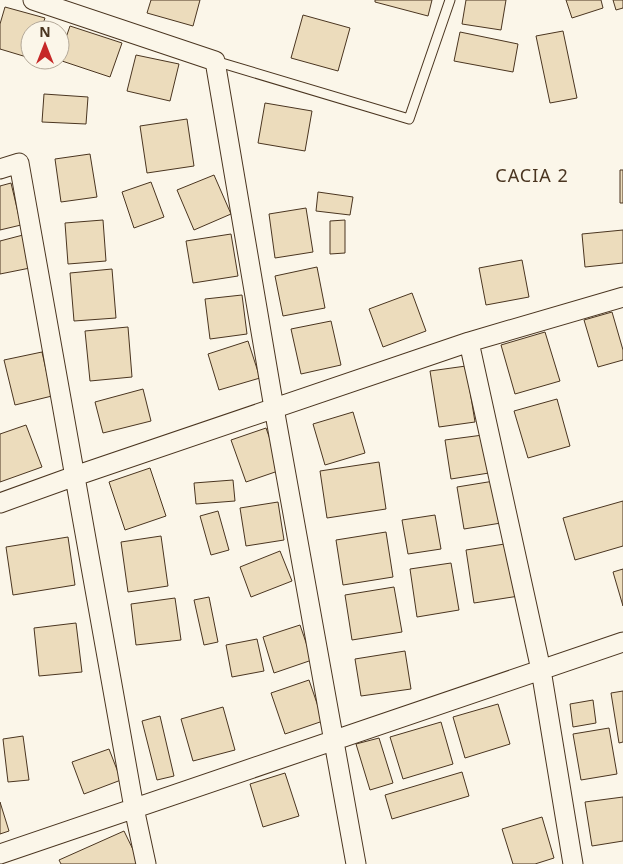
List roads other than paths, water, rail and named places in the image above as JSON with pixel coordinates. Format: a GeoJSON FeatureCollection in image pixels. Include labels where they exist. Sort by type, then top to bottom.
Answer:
{"type":"FeatureCollection","features":[{"type":"Feature","properties":{"kind":"street"},"geometry":{"type":"LineString","coordinates":[[33,0],[216,61],[274,408],[356,864]]}},
{"type":"Feature","properties":{"kind":"street"},"geometry":{"type":"LineString","coordinates":[[0,169],[19,163],[134,808],[146,864]]}},
{"type":"Feature","properties":{"kind":"street"},"geometry":{"type":"LineString","coordinates":[[0,503],[469,342],[623,297]]}},
{"type":"Feature","properties":{"kind":"street"},"geometry":{"type":"LineString","coordinates":[[469,342],[541,670],[573,864]]}},
{"type":"Feature","properties":{"kind":"street"},"geometry":{"type":"LineString","coordinates":[[0,854],[623,642]]}},
{"type":"Feature","properties":{"kind":"lane"},"geometry":{"type":"LineString","coordinates":[[216,61],[409,119],[450,0]]}},
{"type":"Feature","properties":{"kind":"district","name":"CACIA 2"},"geometry":{"type":"Point","coordinates":[532,176]}}]}
